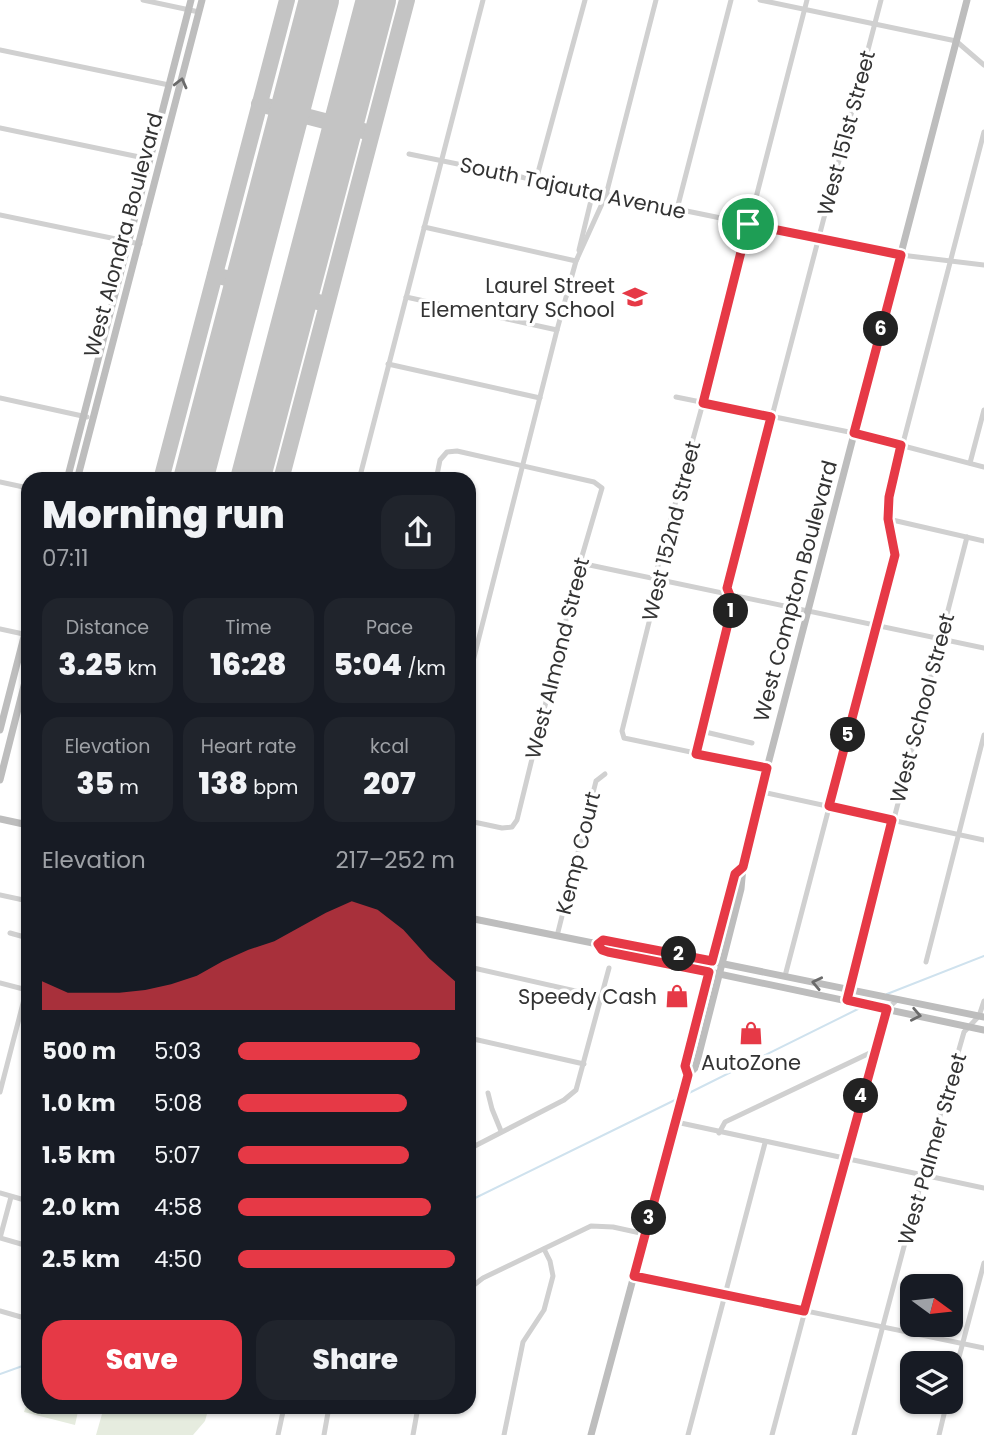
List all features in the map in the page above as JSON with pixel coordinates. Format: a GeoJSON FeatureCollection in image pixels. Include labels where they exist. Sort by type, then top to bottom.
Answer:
{"type":"FeatureCollection","features":[{"type":"Feature","properties":{"kind":"main road","name":"West Alondra Boulevard"},"geometry":{"type":"LineString","coordinates":[[69,472],[191,0]]}},
{"type":"Feature","properties":{"kind":"main road","name":"West Alondra Boulevard"},"geometry":{"type":"LineString","coordinates":[[79,472],[202,0]]}},
{"type":"Feature","properties":{"kind":"main road","name":"West Compton Boulevard"},"geometry":{"type":"LineString","coordinates":[[688,1075],[695,1068],[697,1061],[741,889],[743,867],[767,768],[967,0]]}},
{"type":"Feature","properties":{"kind":"main road"},"geometry":{"type":"LineString","coordinates":[[0,730],[21,653]]}},
{"type":"Feature","properties":{"kind":"main road"},"geometry":{"type":"LineString","coordinates":[[0,780],[21,698]]}},
{"type":"Feature","properties":{"kind":"main road"},"geometry":{"type":"LineString","coordinates":[[0,819],[21,824]]}},
{"type":"Feature","properties":{"kind":"main road","name":"West Compton Boulevard"},"geometry":{"type":"LineString","coordinates":[[591,1435],[686,1085],[688,1075],[685,1066],[735,874],[743,867]]}},
{"type":"Feature","properties":{"kind":"main road"},"geometry":{"type":"LineString","coordinates":[[476,919],[598,944],[602,950],[608,952],[984,1030]]}},
{"type":"Feature","properties":{"kind":"main road"},"geometry":{"type":"LineString","coordinates":[[598,944],[603,940],[982,1017]]}},
{"type":"Feature","properties":{"kind":"street"},"geometry":{"type":"LineString","coordinates":[[143,0],[199,12]]}},
{"type":"Feature","properties":{"kind":"street"},"geometry":{"type":"LineString","coordinates":[[361,472],[483,0]]}},
{"type":"Feature","properties":{"kind":"street"},"geometry":{"type":"LineString","coordinates":[[536,180],[585,0]]}},
{"type":"Feature","properties":{"kind":"street"},"geometry":{"type":"LineString","coordinates":[[576,261],[606,195],[656,0]]}},
{"type":"Feature","properties":{"kind":"street"},"geometry":{"type":"LineString","coordinates":[[677,209],[731,0]]}},
{"type":"Feature","properties":{"kind":"street"},"geometry":{"type":"LineString","coordinates":[[760,0],[956,41],[984,65]]}},
{"type":"Feature","properties":{"kind":"street","name":"West 152nd Street"},"geometry":{"type":"LineString","coordinates":[[696,754],[624,738],[622,732],[658,586],[656,573],[703,403],[807,0]]}},
{"type":"Feature","properties":{"kind":"street","name":"West 151st Street"},"geometry":{"type":"LineString","coordinates":[[696,754],[733,603],[727,588],[881,0]]}},
{"type":"Feature","properties":{"kind":"street"},"geometry":{"type":"LineString","coordinates":[[481,9],[491,11]]}},
{"type":"Feature","properties":{"kind":"street"},"geometry":{"type":"LineString","coordinates":[[0,50],[169,85]]}},
{"type":"Feature","properties":{"kind":"street"},"geometry":{"type":"LineString","coordinates":[[0,128],[149,159]]}},
{"type":"Feature","properties":{"kind":"street"},"geometry":{"type":"LineString","coordinates":[[785,976],[895,555],[888,519],[889,497],[984,132]]}},
{"type":"Feature","properties":{"kind":"street","name":"South Tajauta Avenue"},"geometry":{"type":"LineString","coordinates":[[410,154],[901,255],[984,265]]}},
{"type":"Feature","properties":{"kind":"street"},"geometry":{"type":"LineString","coordinates":[[476,650],[593,192]]}},
{"type":"Feature","properties":{"kind":"street"},"geometry":{"type":"LineString","coordinates":[[0,215],[139,244]]}},
{"type":"Feature","properties":{"kind":"street"},"geometry":{"type":"LineString","coordinates":[[424,227],[576,261]]}},
{"type":"Feature","properties":{"kind":"street"},"geometry":{"type":"LineString","coordinates":[[406,297],[557,330]]}},
{"type":"Feature","properties":{"kind":"street"},"geometry":{"type":"LineString","coordinates":[[388,364],[540,398]]}},
{"type":"Feature","properties":{"kind":"street"},"geometry":{"type":"LineString","coordinates":[[676,397],[854,433],[984,467]]}},
{"type":"Feature","properties":{"kind":"street"},"geometry":{"type":"LineString","coordinates":[[0,398],[83,415],[93,420]]}},
{"type":"Feature","properties":{"kind":"street"},"geometry":{"type":"LineString","coordinates":[[970,463],[984,411]]}},
{"type":"Feature","properties":{"kind":"street"},"geometry":{"type":"LineString","coordinates":[[438,472],[440,460],[447,452],[524,466]]}},
{"type":"Feature","properties":{"kind":"street","name":"West Almond Street"},"geometry":{"type":"LineString","coordinates":[[476,822],[502,828],[512,827],[517,820],[580,563],[602,488],[594,482],[524,466]]}},
{"type":"Feature","properties":{"kind":"street"},"geometry":{"type":"LineString","coordinates":[[0,482],[21,486]]}},
{"type":"Feature","properties":{"kind":"street"},"geometry":{"type":"LineString","coordinates":[[888,519],[984,541]]}},
{"type":"Feature","properties":{"kind":"street","name":"West School Street"},"geometry":{"type":"LineString","coordinates":[[849,1000],[892,820],[967,537]]}},
{"type":"Feature","properties":{"kind":"street"},"geometry":{"type":"LineString","coordinates":[[580,563],[984,648]]}},
{"type":"Feature","properties":{"kind":"street"},"geometry":{"type":"LineString","coordinates":[[0,629],[21,634]]}},
{"type":"Feature","properties":{"kind":"street"},"geometry":{"type":"LineString","coordinates":[[701,731],[752,743]]}},
{"type":"Feature","properties":{"kind":"street"},"geometry":{"type":"LineString","coordinates":[[926,962],[984,736]]}},
{"type":"Feature","properties":{"kind":"street"},"geometry":{"type":"LineString","coordinates":[[696,754],[767,768]]}},
{"type":"Feature","properties":{"kind":"street","name":"Kemp Court"},"geometry":{"type":"LineString","coordinates":[[557,936],[596,781],[605,774]]}},
{"type":"Feature","properties":{"kind":"street"},"geometry":{"type":"LineString","coordinates":[[762,792],[984,840]]}},
{"type":"Feature","properties":{"kind":"street"},"geometry":{"type":"LineString","coordinates":[[0,895],[21,900]]}},
{"type":"Feature","properties":{"kind":"street"},"geometry":{"type":"LineString","coordinates":[[10,933],[21,936]]}},
{"type":"Feature","properties":{"kind":"street"},"geometry":{"type":"LineString","coordinates":[[476,1145],[571,1095],[579,1083],[609,968]]}},
{"type":"Feature","properties":{"kind":"street"},"geometry":{"type":"LineString","coordinates":[[476,969],[602,997]]}},
{"type":"Feature","properties":{"kind":"street"},"geometry":{"type":"LineString","coordinates":[[0,983],[21,986]]}},
{"type":"Feature","properties":{"kind":"street"},"geometry":{"type":"LineString","coordinates":[[772,1435],[874,1051],[887,1009],[897,1000]]}},
{"type":"Feature","properties":{"kind":"street"},"geometry":{"type":"LineString","coordinates":[[969,1027],[982,1017],[984,1001]]}},
{"type":"Feature","properties":{"kind":"street"},"geometry":{"type":"LineString","coordinates":[[0,1092],[21,1010]]}},
{"type":"Feature","properties":{"kind":"street","name":"West Palmer Street"},"geometry":{"type":"LineString","coordinates":[[854,1435],[923,1175],[964,1032],[969,1027]]}},
{"type":"Feature","properties":{"kind":"street"},"geometry":{"type":"LineString","coordinates":[[476,1040],[584,1064]]}},
{"type":"Feature","properties":{"kind":"street"},"geometry":{"type":"LineString","coordinates":[[719,1133],[725,1122],[874,1051]]}},
{"type":"Feature","properties":{"kind":"street"},"geometry":{"type":"LineString","coordinates":[[488,1093],[501,1131]]}},
{"type":"Feature","properties":{"kind":"street"},"geometry":{"type":"LineString","coordinates":[[676,1122],[984,1188]]}},
{"type":"Feature","properties":{"kind":"street"},"geometry":{"type":"LineString","coordinates":[[688,1435],[765,1143]]}},
{"type":"Feature","properties":{"kind":"street"},"geometry":{"type":"LineString","coordinates":[[0,1194],[21,1199]]}},
{"type":"Feature","properties":{"kind":"street"},"geometry":{"type":"LineString","coordinates":[[11,1197],[0,1238],[21,1244]]}},
{"type":"Feature","properties":{"kind":"street"},"geometry":{"type":"LineString","coordinates":[[476,1283],[591,1226],[613,1227],[645,1234]]}},
{"type":"Feature","properties":{"kind":"street"},"geometry":{"type":"LineString","coordinates":[[504,1435],[523,1342],[544,1310],[553,1276],[544,1249]]}},
{"type":"Feature","properties":{"kind":"street"},"geometry":{"type":"LineString","coordinates":[[961,1351],[984,1264]]}},
{"type":"Feature","properties":{"kind":"street"},"geometry":{"type":"LineString","coordinates":[[634,1276],[984,1348]]}},
{"type":"Feature","properties":{"kind":"street"},"geometry":{"type":"LineString","coordinates":[[0,1311],[21,1317]]}},
{"type":"Feature","properties":{"kind":"street"},"geometry":{"type":"LineString","coordinates":[[278,1435],[282,1414]]}},
{"type":"Feature","properties":{"kind":"street"},"geometry":{"type":"LineString","coordinates":[[324,1435],[328,1414]]}},
{"type":"Feature","properties":{"kind":"street"},"geometry":{"type":"LineString","coordinates":[[413,1435],[417,1414]]}},
{"type":"Feature","properties":{"kind":"street"},"geometry":{"type":"LineString","coordinates":[[939,1435],[944,1414]]}},
{"type":"Feature","properties":{"kind":"shaded area"},"geometry":{"type":"Polygon","coordinates":[[[32,1414],[77,1414],[75,1425],[32,1414]]]}},
{"type":"Feature","properties":{"kind":"shaded area"},"geometry":{"type":"Polygon","coordinates":[[[102,1414],[207,1414],[205,1421],[193,1435],[96,1435],[102,1414]]]}},
{"type":"Feature","properties":{"kind":"waterway"},"geometry":{"type":"LineString","coordinates":[[887,994],[984,956]]}},
{"type":"Feature","properties":{"kind":"waterway"},"geometry":{"type":"LineString","coordinates":[[687,1094],[860,1008]]}},
{"type":"Feature","properties":{"kind":"waterway"},"geometry":{"type":"LineString","coordinates":[[476,1198],[679,1098]]}},
{"type":"Feature","properties":{"kind":"waterway"},"geometry":{"type":"LineString","coordinates":[[0,1374],[21,1366]]}},
{"type":"Feature","properties":{"kind":"taxiway"},"geometry":{"type":"LineString","coordinates":[[163,472],[287,0]]}},
{"type":"Feature","properties":{"kind":"taxiway"},"geometry":{"type":"LineString","coordinates":[[283,472],[407,0]]}},
{"type":"Feature","properties":{"kind":"taxiway"},"geometry":{"type":"LineString","coordinates":[[259,104],[371,133]]}},
{"type":"Feature","properties":{"kind":"taxiway"},"geometry":{"type":"LineString","coordinates":[[215,275],[245,283]]}},
{"type":"Feature","properties":{"kind":"taxiway"},"geometry":{"type":"LineString","coordinates":[[298,297],[326,304]]}},
{"type":"Feature","properties":{"kind":"runway"},"geometry":{"type":"LineString","coordinates":[[195,472],[319,0]]}},
{"type":"Feature","properties":{"kind":"runway"},"geometry":{"type":"LineString","coordinates":[[252,472],[376,0]]}},
{"type":"Feature","properties":{"kind":"place","name":"Laurel Street Elementary School"},"geometry":{"type":"Point","coordinates":[635,297]}},
{"type":"Feature","properties":{"kind":"place","name":"Speedy Cash"},"geometry":{"type":"Point","coordinates":[677,996]}},
{"type":"Feature","properties":{"kind":"place","name":"AutoZone"},"geometry":{"type":"Point","coordinates":[751,1033]}},
{"type":"Feature","properties":{"kind":"route"},"geometry":{"type":"LineString","coordinates":[[748,224],[901,255],[854,433],[901,445],[889,497],[888,519],[895,555],[829,806],[892,820],[847,1000],[887,1009],[804,1311],[634,1276],[688,1075],[685,1066],[709,972],[608,952],[602,950],[598,944],[603,940],[712,961],[735,874],[743,867],[767,768],[696,754],[733,603],[727,588],[771,417],[703,403],[748,224]]}}]}
